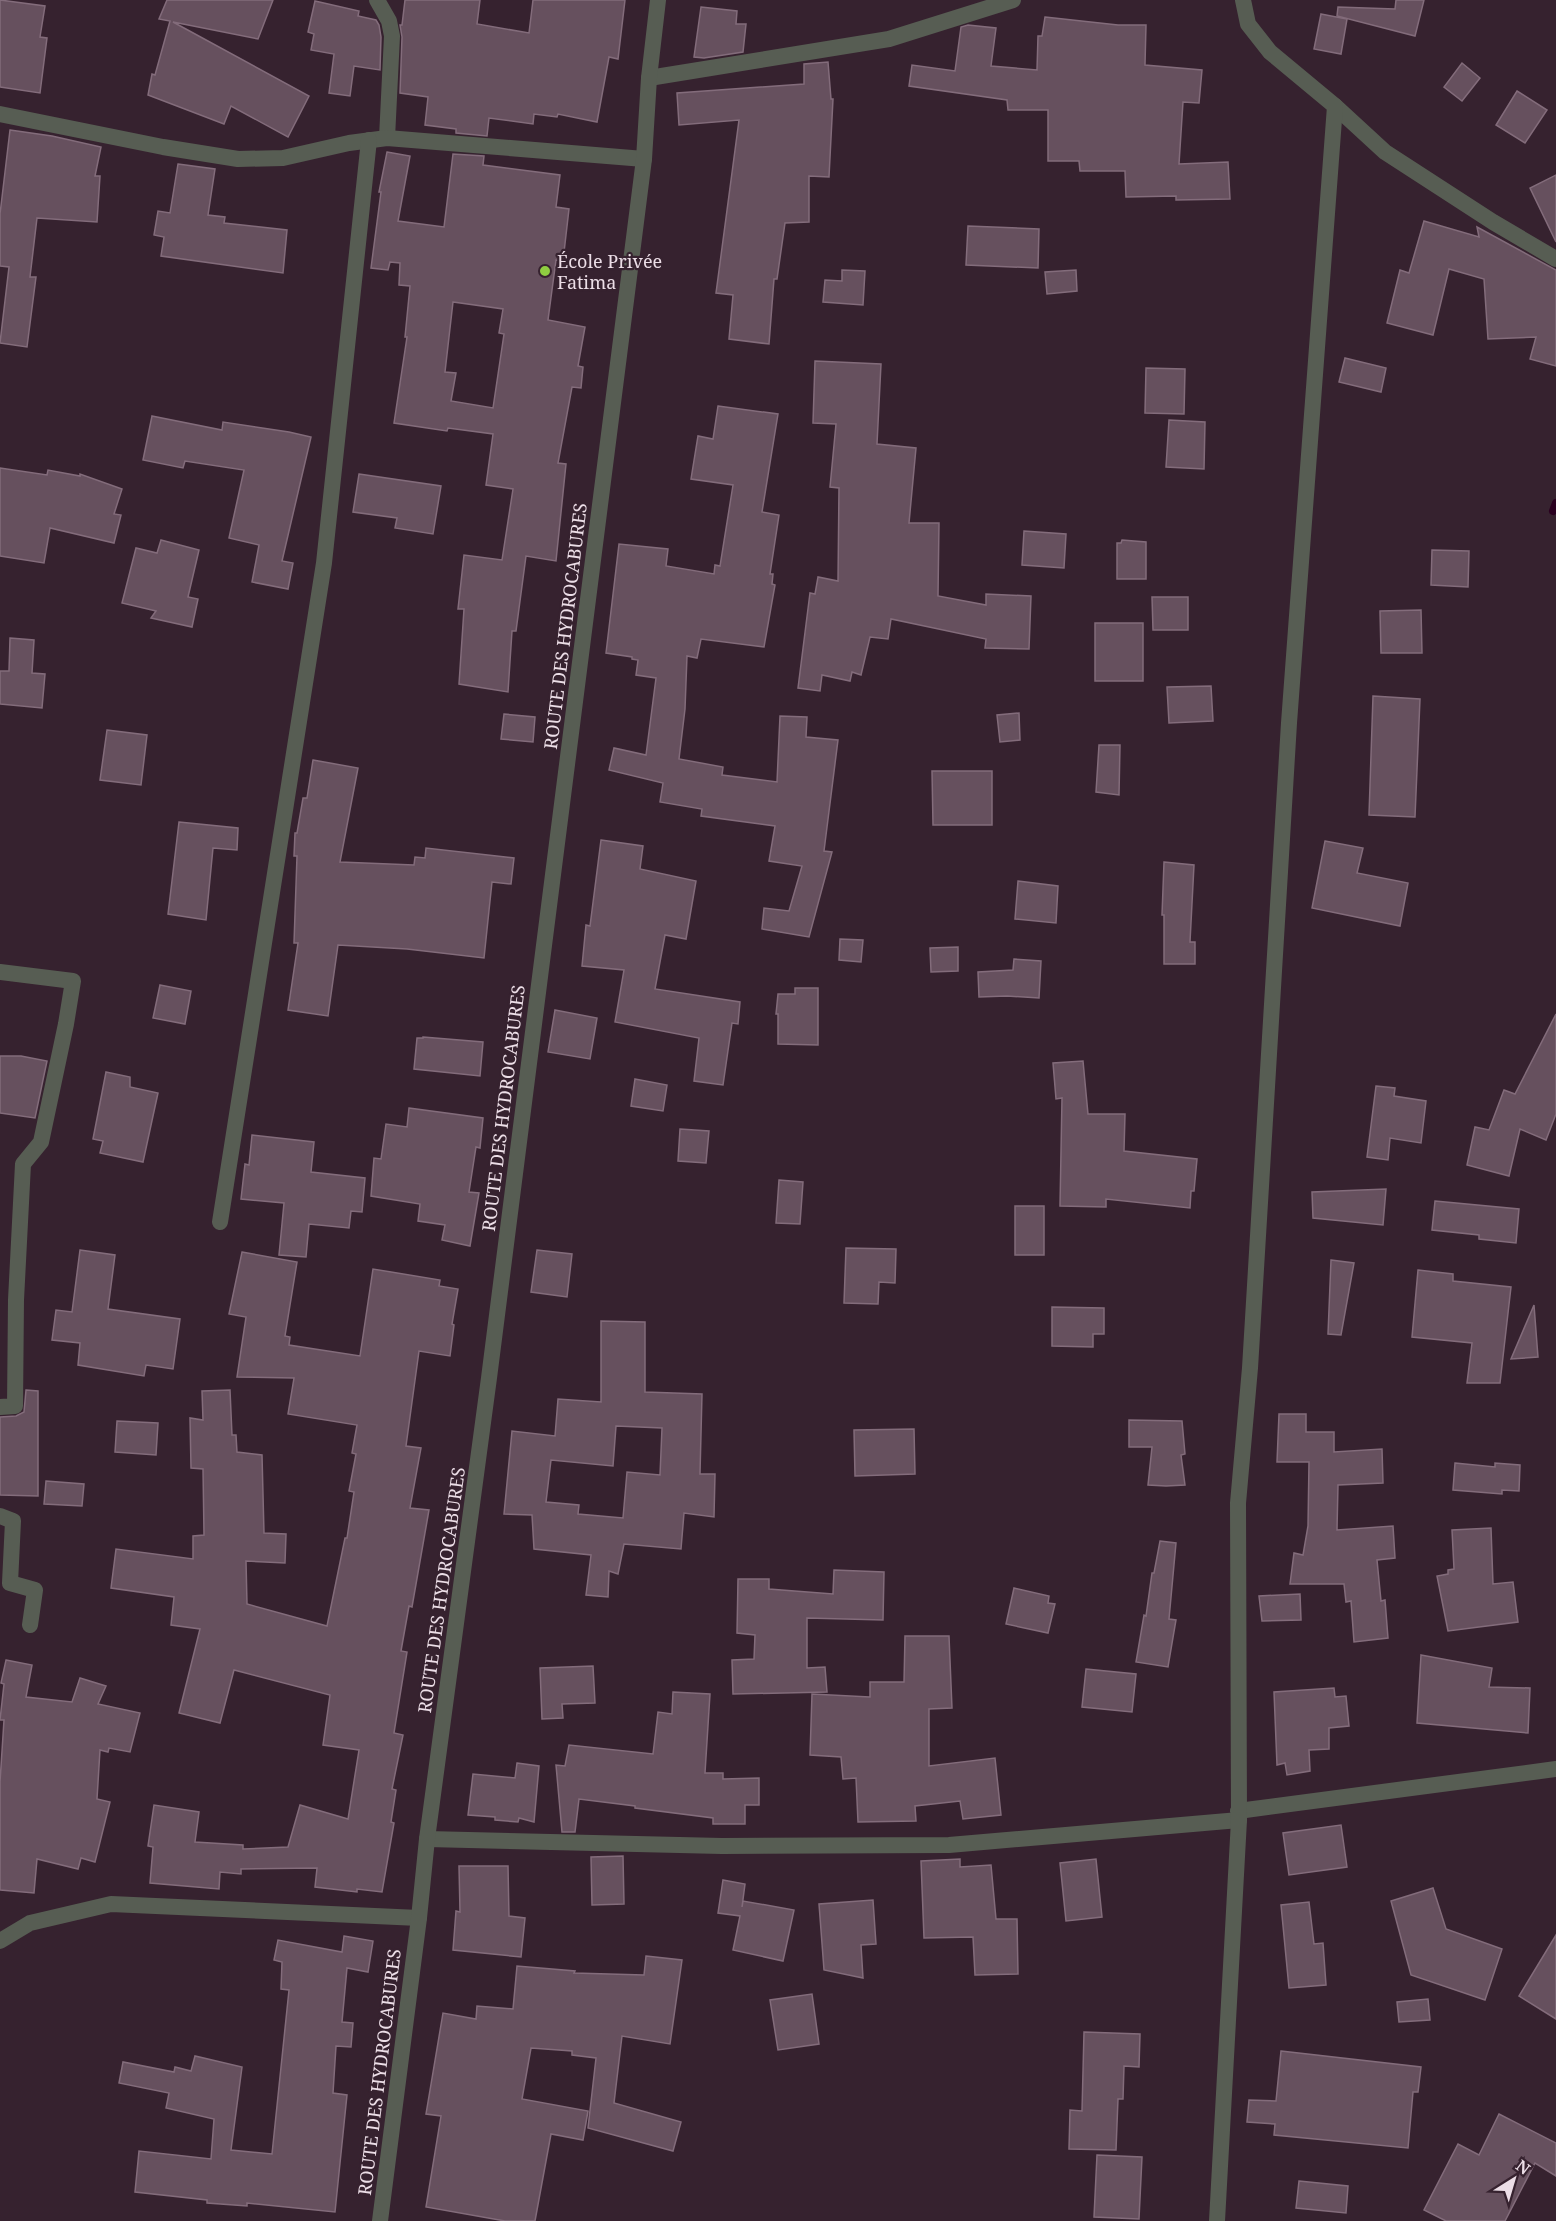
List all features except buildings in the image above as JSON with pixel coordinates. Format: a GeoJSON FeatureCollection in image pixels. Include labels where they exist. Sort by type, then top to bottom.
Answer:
{"type":"FeatureCollection","features":[{"type":"Feature","properties":{"kind":"street"},"geometry":{"type":"LineString","coordinates":[[377,0],[389,21],[392,36],[387,138]]}},
{"type":"Feature","properties":{"kind":"street","name":"ROUTE DES HYDROCABURES"},"geometry":{"type":"LineString","coordinates":[[380,2221],[427,1839],[488,1389],[644,159],[657,0]]}},
{"type":"Feature","properties":{"kind":"street"},"geometry":{"type":"LineString","coordinates":[[649,78],[889,39],[1013,0]]}},
{"type":"Feature","properties":{"kind":"street"},"geometry":{"type":"LineString","coordinates":[[1243,0],[1248,24],[1270,52],[1335,106],[1385,152],[1493,222],[1556,259]]}},
{"type":"Feature","properties":{"kind":"street"},"geometry":{"type":"LineString","coordinates":[[1217,2221],[1239,1816],[1238,1503],[1250,1368],[1289,723],[1335,106]]}},
{"type":"Feature","properties":{"kind":"street"},"geometry":{"type":"LineString","coordinates":[[0,114],[162,147],[238,159],[283,158],[387,138],[644,159]]}},
{"type":"Feature","properties":{"kind":"street"},"geometry":{"type":"LineString","coordinates":[[220,1222],[324,563],[369,140]]}},
{"type":"Feature","properties":{"kind":"street"},"geometry":{"type":"LineString","coordinates":[[0,972],[74,981],[41,1142],[23,1164],[16,1300],[15,1406],[0,1407]]}},
{"type":"Feature","properties":{"kind":"street"},"geometry":{"type":"LineString","coordinates":[[0,1516],[13,1521],[10,1583],[35,1590],[30,1625]]}},
{"type":"Feature","properties":{"kind":"street"},"geometry":{"type":"LineString","coordinates":[[427,1839],[722,1846],[950,1845],[1239,1816],[1556,1769]]}},
{"type":"Feature","properties":{"kind":"street"},"geometry":{"type":"LineString","coordinates":[[0,1941],[30,1923],[111,1904],[419,1918]]}},
{"type":"Feature","properties":{"kind":"waterway"},"geometry":{"type":"LineString","coordinates":[[1553,511],[1556,503]]}},
{"type":"Feature","properties":{"kind":"place","name":"École Privée Fatima"},"geometry":{"type":"Point","coordinates":[545,271]}}]}
